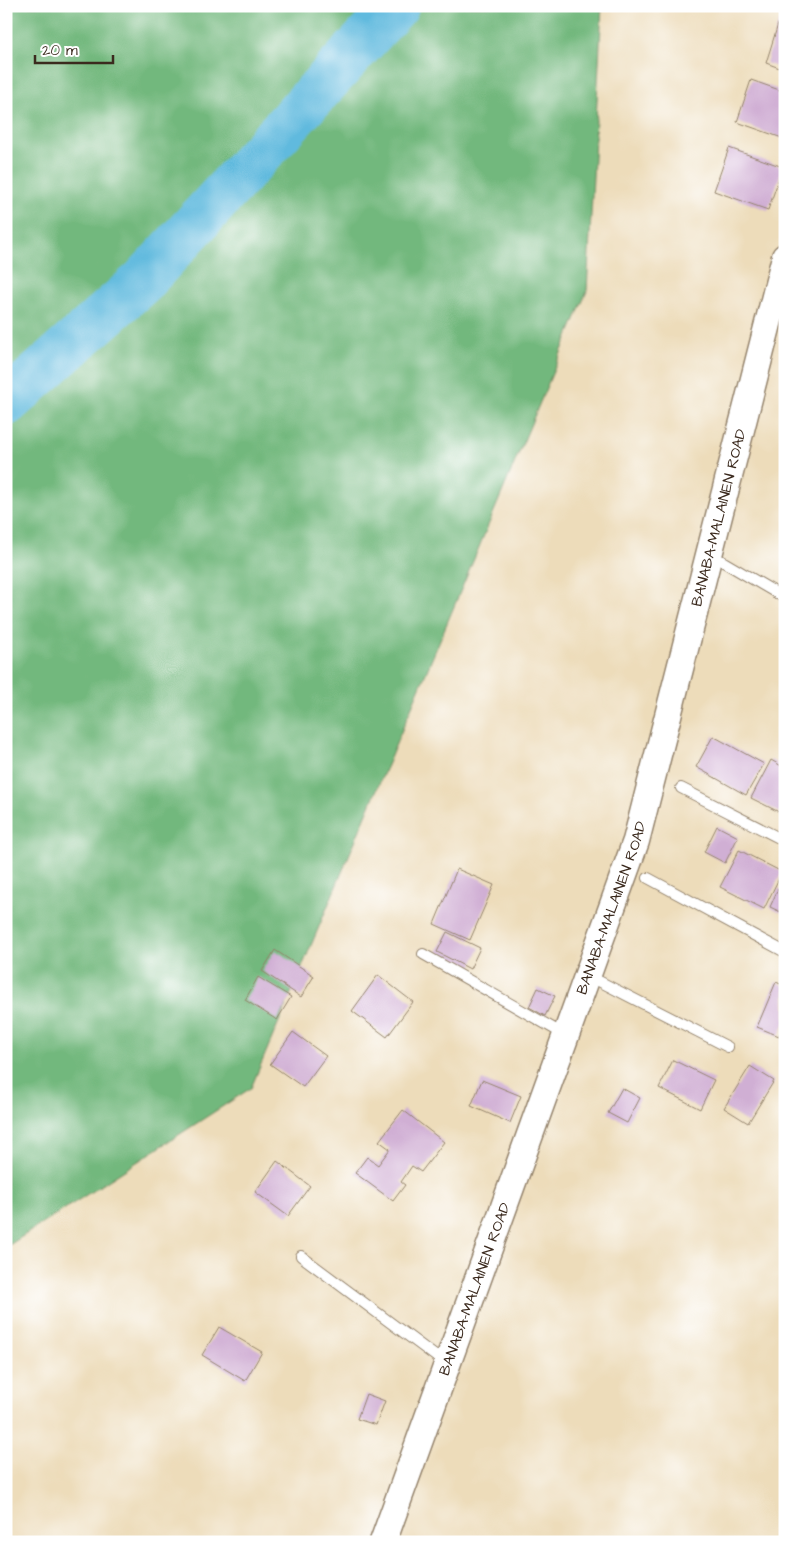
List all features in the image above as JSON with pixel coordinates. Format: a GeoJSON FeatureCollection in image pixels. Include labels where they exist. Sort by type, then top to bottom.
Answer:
{"type":"FeatureCollection","features":[{"type":"Feature","properties":{"kind":"street","name":"BANABA-MALAINEN ROAD"},"geometry":{"type":"LineString","coordinates":[[383,1542],[588,975],[637,872],[636,841],[659,778],[709,554],[783,272]]}},
{"type":"Feature","properties":{"kind":"lane"},"geometry":{"type":"LineString","coordinates":[[709,554],[785,598]]}},
{"type":"Feature","properties":{"kind":"lane"},"geometry":{"type":"LineString","coordinates":[[682,788],[785,842]]}},
{"type":"Feature","properties":{"kind":"lane"},"geometry":{"type":"LineString","coordinates":[[637,872],[785,952]]}},
{"type":"Feature","properties":{"kind":"lane"},"geometry":{"type":"LineString","coordinates":[[423,954],[566,1035]]}},
{"type":"Feature","properties":{"kind":"lane"},"geometry":{"type":"LineString","coordinates":[[588,975],[728,1047]]}},
{"type":"Feature","properties":{"kind":"lane"},"geometry":{"type":"LineString","coordinates":[[301,1256],[447,1364]]}},
{"type":"Feature","properties":{"kind":"green space"},"geometry":{"type":"Polygon","coordinates":[[[6,6],[602,6],[587,291],[251,1088],[6,1247],[6,6]]]}},
{"type":"Feature","properties":{"kind":"building"},"geometry":{"type":"Polygon","coordinates":[[[757,6],[777,6],[775,12],[757,6]]]}},
{"type":"Feature","properties":{"kind":"building"},"geometry":{"type":"Polygon","coordinates":[[[779,21],[785,22],[785,70],[766,63],[779,21]]]}},
{"type":"Feature","properties":{"kind":"building"},"geometry":{"type":"Polygon","coordinates":[[[751,80],[785,92],[785,139],[737,122],[751,80]]]}},
{"type":"Feature","properties":{"kind":"building"},"geometry":{"type":"Polygon","coordinates":[[[729,148],[783,167],[768,210],[714,191],[729,148]]]}},
{"type":"Feature","properties":{"kind":"building"},"geometry":{"type":"Polygon","coordinates":[[[713,736],[764,764],[746,795],[696,767],[713,736]]]}},
{"type":"Feature","properties":{"kind":"building"},"geometry":{"type":"Polygon","coordinates":[[[771,760],[785,768],[785,815],[751,798],[771,760]]]}},
{"type":"Feature","properties":{"kind":"building"},"geometry":{"type":"Polygon","coordinates":[[[717,826],[738,837],[725,863],[704,852],[717,826]]]}},
{"type":"Feature","properties":{"kind":"building"},"geometry":{"type":"Polygon","coordinates":[[[739,850],[782,872],[764,909],[720,887],[739,850]]]}},
{"type":"Feature","properties":{"kind":"building"},"geometry":{"type":"Polygon","coordinates":[[[457,869],[494,885],[470,940],[434,924],[457,869]]]}},
{"type":"Feature","properties":{"kind":"building"},"geometry":{"type":"Polygon","coordinates":[[[778,889],[785,892],[785,914],[770,907],[778,889]]]}},
{"type":"Feature","properties":{"kind":"building"},"geometry":{"type":"Polygon","coordinates":[[[447,932],[480,948],[470,969],[437,952],[447,932]]]}},
{"type":"Feature","properties":{"kind":"building"},"geometry":{"type":"Polygon","coordinates":[[[275,950],[314,976],[301,997],[262,971],[275,950]]]}},
{"type":"Feature","properties":{"kind":"building"},"geometry":{"type":"Polygon","coordinates":[[[378,975],[413,1002],[387,1037],[352,1011],[378,975]]]}},
{"type":"Feature","properties":{"kind":"building"},"geometry":{"type":"Polygon","coordinates":[[[258,977],[291,997],[277,1020],[245,1000],[258,977]]]}},
{"type":"Feature","properties":{"kind":"building"},"geometry":{"type":"Polygon","coordinates":[[[776,982],[785,986],[785,1022],[779,1036],[757,1027],[776,982]]]}},
{"type":"Feature","properties":{"kind":"building"},"geometry":{"type":"Polygon","coordinates":[[[538,988],[555,996],[545,1016],[529,1007],[538,988]]]}},
{"type":"Feature","properties":{"kind":"building"},"geometry":{"type":"Polygon","coordinates":[[[293,1032],[326,1056],[303,1087],[270,1064],[293,1032]]]}},
{"type":"Feature","properties":{"kind":"building"},"geometry":{"type":"Polygon","coordinates":[[[673,1060],[714,1080],[700,1109],[659,1088],[673,1060]]]}},
{"type":"Feature","properties":{"kind":"building"},"geometry":{"type":"Polygon","coordinates":[[[750,1066],[774,1081],[748,1123],[724,1108],[750,1066]]]}},
{"type":"Feature","properties":{"kind":"building"},"geometry":{"type":"Polygon","coordinates":[[[482,1080],[521,1096],[510,1123],[471,1106],[482,1080]]]}},
{"type":"Feature","properties":{"kind":"building"},"geometry":{"type":"Polygon","coordinates":[[[622,1088],[640,1098],[627,1123],[608,1113],[622,1088]]]}},
{"type":"Feature","properties":{"kind":"building"},"geometry":{"type":"Polygon","coordinates":[[[403,1110],[444,1142],[421,1172],[412,1166],[401,1182],[405,1185],[393,1201],[355,1173],[367,1157],[378,1165],[390,1149],[379,1141],[403,1110]]]}},
{"type":"Feature","properties":{"kind":"building"},"geometry":{"type":"Polygon","coordinates":[[[277,1161],[310,1186],[288,1216],[255,1192],[277,1161]]]}},
{"type":"Feature","properties":{"kind":"building"},"geometry":{"type":"Polygon","coordinates":[[[219,1327],[262,1352],[245,1381],[202,1355],[219,1327]]]}},
{"type":"Feature","properties":{"kind":"building"},"geometry":{"type":"Polygon","coordinates":[[[366,1394],[385,1401],[376,1425],[357,1419],[366,1394]]]}},
{"type":"Feature","properties":{"kind":"waterway"},"geometry":{"type":"LineString","coordinates":[[6,403],[143,281],[396,6]]}}]}
